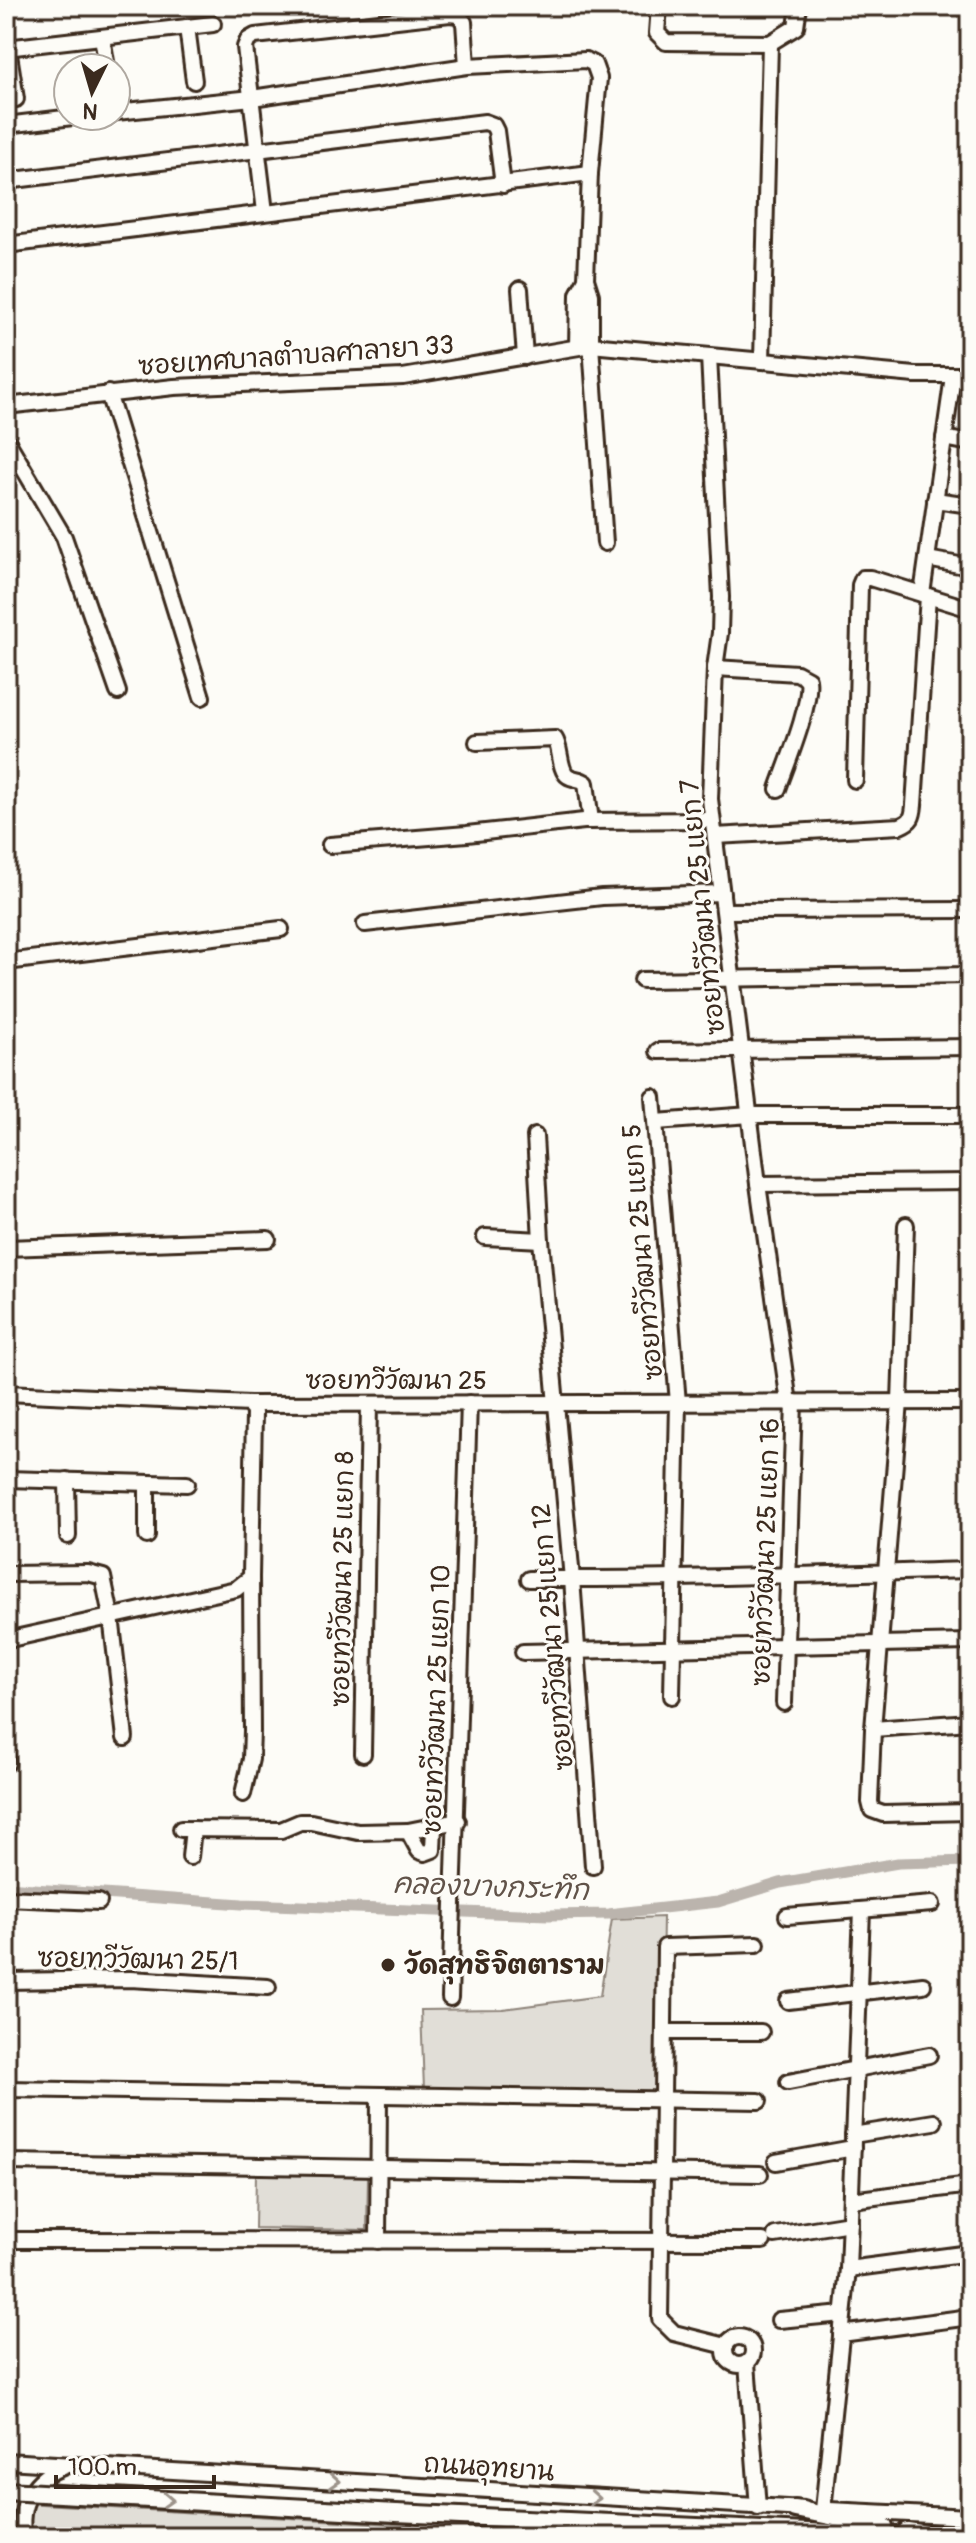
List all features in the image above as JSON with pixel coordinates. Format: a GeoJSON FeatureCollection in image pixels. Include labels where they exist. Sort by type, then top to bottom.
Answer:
{"type":"FeatureCollection","features":[{"type":"Feature","properties":{"kind":"main road","name":"ถนนอุทยาน"},"geometry":{"type":"LineString","coordinates":[[6,2491],[916,2537]]}},
{"type":"Feature","properties":{"kind":"main road"},"geometry":{"type":"LineString","coordinates":[[795,2509],[946,2537]]}},
{"type":"Feature","properties":{"kind":"street"},"geometry":{"type":"LineString","coordinates":[[659,6],[657,33],[666,42],[770,43],[796,27],[799,6]]}},
{"type":"Feature","properties":{"kind":"street"},"geometry":{"type":"LineString","coordinates":[[265,212],[245,47],[248,40],[255,36],[458,15],[464,22],[467,66]]}},
{"type":"Feature","properties":{"kind":"street"},"geometry":{"type":"LineString","coordinates":[[16,99],[7,48],[213,24]]}},
{"type":"Feature","properties":{"kind":"street"},"geometry":{"type":"LineString","coordinates":[[187,27],[194,81]]}},
{"type":"Feature","properties":{"kind":"street"},"geometry":{"type":"LineString","coordinates":[[102,37],[104,52]]}},
{"type":"Feature","properties":{"kind":"street"},"geometry":{"type":"LineString","coordinates":[[762,361],[770,43]]}},
{"type":"Feature","properties":{"kind":"street"},"geometry":{"type":"LineString","coordinates":[[132,110],[252,98],[467,66],[586,60],[594,64],[599,78],[590,173],[586,279],[591,295],[584,346],[605,543]]}},
{"type":"Feature","properties":{"kind":"street"},"geometry":{"type":"LineString","coordinates":[[6,125],[52,119]]}},
{"type":"Feature","properties":{"kind":"street"},"geometry":{"type":"LineString","coordinates":[[6,181],[485,122],[493,125],[496,131],[503,185]]}},
{"type":"Feature","properties":{"kind":"street"},"geometry":{"type":"LineString","coordinates":[[6,245],[590,173]]}},
{"type":"Feature","properties":{"kind":"street"},"geometry":{"type":"LineString","coordinates":[[520,289],[525,357]]}},
{"type":"Feature","properties":{"kind":"street","name":"ซอยเทศบาลตำบลศาลายา 33"},"geometry":{"type":"LineString","coordinates":[[6,406],[174,387],[403,377],[584,346],[915,375],[970,375]]}},
{"type":"Feature","properties":{"kind":"street","name":"ซอยทวีวัฒนา 25 แยก 7"},"geometry":{"type":"LineString","coordinates":[[709,356],[721,597],[709,782],[712,820],[758,1184],[792,1402]]}},
{"type":"Feature","properties":{"kind":"street"},"geometry":{"type":"LineString","coordinates":[[715,836],[900,826],[913,817],[927,559],[953,376]]}},
{"type":"Feature","properties":{"kind":"street"},"geometry":{"type":"LineString","coordinates":[[108,393],[202,697]]}},
{"type":"Feature","properties":{"kind":"street"},"geometry":{"type":"LineString","coordinates":[[944,438],[970,443]]}},
{"type":"Feature","properties":{"kind":"street"},"geometry":{"type":"LineString","coordinates":[[6,439],[64,537],[118,692]]}},
{"type":"Feature","properties":{"kind":"street"},"geometry":{"type":"LineString","coordinates":[[935,500],[970,505]]}},
{"type":"Feature","properties":{"kind":"street"},"geometry":{"type":"LineString","coordinates":[[927,559],[970,567]]}},
{"type":"Feature","properties":{"kind":"street"},"geometry":{"type":"LineString","coordinates":[[855,780],[860,585],[863,578],[970,609]]}},
{"type":"Feature","properties":{"kind":"street"},"geometry":{"type":"LineString","coordinates":[[715,668],[797,673],[808,679],[809,688],[799,726],[778,789]]}},
{"type":"Feature","properties":{"kind":"street"},"geometry":{"type":"LineString","coordinates":[[477,742],[555,739],[567,775],[586,783],[591,821]]}},
{"type":"Feature","properties":{"kind":"street"},"geometry":{"type":"LineString","coordinates":[[330,845],[591,821],[712,820]]}},
{"type":"Feature","properties":{"kind":"street"},"geometry":{"type":"LineString","coordinates":[[365,924],[602,897],[722,893]]}},
{"type":"Feature","properties":{"kind":"street"},"geometry":{"type":"LineString","coordinates":[[725,911],[970,910]]}},
{"type":"Feature","properties":{"kind":"street"},"geometry":{"type":"LineString","coordinates":[[6,962],[281,929]]}},
{"type":"Feature","properties":{"kind":"street"},"geometry":{"type":"LineString","coordinates":[[642,980],[970,975]]}},
{"type":"Feature","properties":{"kind":"street"},"geometry":{"type":"LineString","coordinates":[[658,1051],[970,1047]]}},
{"type":"Feature","properties":{"kind":"street","name":"ซอยทวีวัฒนา 25 แยก 5"},"geometry":{"type":"LineString","coordinates":[[653,1097],[678,1403],[672,1696]]}},
{"type":"Feature","properties":{"kind":"street"},"geometry":{"type":"LineString","coordinates":[[656,1122],[750,1115],[970,1115]]}},
{"type":"Feature","properties":{"kind":"street","name":"ซอยทวีวัฒนา 25 แยก 12"},"geometry":{"type":"LineString","coordinates":[[535,1136],[593,1866]]}},
{"type":"Feature","properties":{"kind":"street"},"geometry":{"type":"LineString","coordinates":[[758,1184],[970,1182]]}},
{"type":"Feature","properties":{"kind":"street"},"geometry":{"type":"LineString","coordinates":[[906,1225],[900,1402],[879,1644],[870,1794],[872,1810],[883,1814],[970,1812]]}},
{"type":"Feature","properties":{"kind":"street"},"geometry":{"type":"LineString","coordinates":[[485,1237],[541,1240]]}},
{"type":"Feature","properties":{"kind":"street"},"geometry":{"type":"LineString","coordinates":[[6,1248],[268,1239]]}},
{"type":"Feature","properties":{"kind":"street","name":"ซอยทวีวัฒนา 25"},"geometry":{"type":"LineString","coordinates":[[6,1393],[250,1404],[970,1402]]}},
{"type":"Feature","properties":{"kind":"street","name":"ซอยทวีวัฒนา 25 แยก 16"},"geometry":{"type":"LineString","coordinates":[[784,1703],[792,1402]]}},
{"type":"Feature","properties":{"kind":"street","name":"ซอยทวีวัฒนา 25 แยก 10"},"geometry":{"type":"LineString","coordinates":[[450,1998],[469,1403]]}},
{"type":"Feature","properties":{"kind":"street"},"geometry":{"type":"LineString","coordinates":[[243,1794],[251,1759],[252,1731],[254,1413],[250,1404]]}},
{"type":"Feature","properties":{"kind":"street","name":"ซอยทวีวัฒนา 25 แยก 8"},"geometry":{"type":"LineString","coordinates":[[363,1754],[369,1405]]}},
{"type":"Feature","properties":{"kind":"street"},"geometry":{"type":"LineString","coordinates":[[6,1479],[187,1484]]}},
{"type":"Feature","properties":{"kind":"street"},"geometry":{"type":"LineString","coordinates":[[67,1480],[68,1536]]}},
{"type":"Feature","properties":{"kind":"street"},"geometry":{"type":"LineString","coordinates":[[147,1483],[147,1536]]}},
{"type":"Feature","properties":{"kind":"street"},"geometry":{"type":"LineString","coordinates":[[529,1579],[675,1579],[970,1570]]}},
{"type":"Feature","properties":{"kind":"street"},"geometry":{"type":"LineString","coordinates":[[6,1574],[99,1574],[106,1586],[111,1616],[125,1738]]}},
{"type":"Feature","properties":{"kind":"street"},"geometry":{"type":"LineString","coordinates":[[6,1640],[236,1589],[251,1577]]}},
{"type":"Feature","properties":{"kind":"street"},"geometry":{"type":"LineString","coordinates":[[523,1652],[970,1642]]}},
{"type":"Feature","properties":{"kind":"street"},"geometry":{"type":"LineString","coordinates":[[873,1729],[970,1722]]}},
{"type":"Feature","properties":{"kind":"street"},"geometry":{"type":"LineString","coordinates":[[6,1754],[7,1763]]}},
{"type":"Feature","properties":{"kind":"street"},"geometry":{"type":"LineString","coordinates":[[190,1857],[187,1829],[281,1830],[300,1822],[311,1822],[358,1832],[408,1831],[458,1821]]}},
{"type":"Feature","properties":{"kind":"street"},"geometry":{"type":"LineString","coordinates":[[408,1831],[419,1851],[425,1853],[433,1850],[435,1845],[434,1826]]}},
{"type":"Feature","properties":{"kind":"street"},"geometry":{"type":"LineString","coordinates":[[6,1898],[99,1902]]}},
{"type":"Feature","properties":{"kind":"street"},"geometry":{"type":"LineString","coordinates":[[787,1916],[932,1904]]}},
{"type":"Feature","properties":{"kind":"street"},"geometry":{"type":"LineString","coordinates":[[823,2510],[848,2269],[862,1910]]}},
{"type":"Feature","properties":{"kind":"street"},"geometry":{"type":"LineString","coordinates":[[726,2346],[674,2333],[660,2319],[665,1947],[757,1944]]}},
{"type":"Feature","properties":{"kind":"street","name":"ซอยทวีวัฒนา 25/1"},"geometry":{"type":"LineString","coordinates":[[6,1981],[130,1979],[268,1987]]}},
{"type":"Feature","properties":{"kind":"street"},"geometry":{"type":"LineString","coordinates":[[788,2001],[923,1985]]}},
{"type":"Feature","properties":{"kind":"street"},"geometry":{"type":"LineString","coordinates":[[665,2032],[761,2032]]}},
{"type":"Feature","properties":{"kind":"street"},"geometry":{"type":"LineString","coordinates":[[788,2082],[929,2055]]}},
{"type":"Feature","properties":{"kind":"street"},"geometry":{"type":"LineString","coordinates":[[6,2089],[759,2101]]}},
{"type":"Feature","properties":{"kind":"street"},"geometry":{"type":"LineString","coordinates":[[378,2241],[379,2095]]}},
{"type":"Feature","properties":{"kind":"street"},"geometry":{"type":"LineString","coordinates":[[776,2162],[934,2122]]}},
{"type":"Feature","properties":{"kind":"street"},"geometry":{"type":"LineString","coordinates":[[6,2162],[760,2174]]}},
{"type":"Feature","properties":{"kind":"street"},"geometry":{"type":"LineString","coordinates":[[851,2200],[970,2185]]}},
{"type":"Feature","properties":{"kind":"street"},"geometry":{"type":"LineString","coordinates":[[6,2240],[661,2241],[769,2238],[850,2223]]}},
{"type":"Feature","properties":{"kind":"street"},"geometry":{"type":"LineString","coordinates":[[848,2269],[970,2253]]}},
{"type":"Feature","properties":{"kind":"street"},"geometry":{"type":"LineString","coordinates":[[779,2320],[843,2314]]}},
{"type":"Feature","properties":{"kind":"street"},"geometry":{"type":"LineString","coordinates":[[841,2334],[970,2317]]}},
{"type":"Feature","properties":{"kind":"street"},"geometry":{"type":"LineString","coordinates":[[747,2363],[735,2365],[729,2362],[725,2356],[731,2339],[738,2337],[749,2341],[754,2352],[747,2363],[758,2508]]}},
{"type":"Feature","properties":{"kind":"street","name":"ถนนอุทยาน"},"geometry":{"type":"LineString","coordinates":[[6,2461],[758,2508],[970,2517]]}},
{"type":"Feature","properties":{"kind":"street"},"geometry":{"type":"LineString","coordinates":[[24,2537],[21,2525],[23,2509],[30,2491],[38,2481],[69,2464]]}},
{"type":"Feature","properties":{"kind":"shaded area"},"geometry":{"type":"Polygon","coordinates":[[[663,1917],[660,2093],[424,2089],[421,2010],[503,2009],[600,1996],[612,1919],[663,1917]]]}},
{"type":"Feature","properties":{"kind":"shaded area"},"geometry":{"type":"Polygon","coordinates":[[[256,2173],[368,2175],[367,2230],[255,2228],[256,2173]]]}},
{"type":"Feature","properties":{"kind":"shaded area"},"geometry":{"type":"Polygon","coordinates":[[[6,2502],[412,2525],[412,2537],[6,2537],[6,2502]]]}},
{"type":"Feature","properties":{"kind":"waterway","name":"คลองบางกระทึก"},"geometry":{"type":"LineString","coordinates":[[6,1887],[242,1904],[549,1915],[608,1914],[718,1902],[780,1883],[898,1863],[970,1861]]}},
{"type":"Feature","properties":{"kind":"place","name":"วัดสุทธิจิตตาราม"},"geometry":{"type":"Point","coordinates":[388,1965]}}]}
